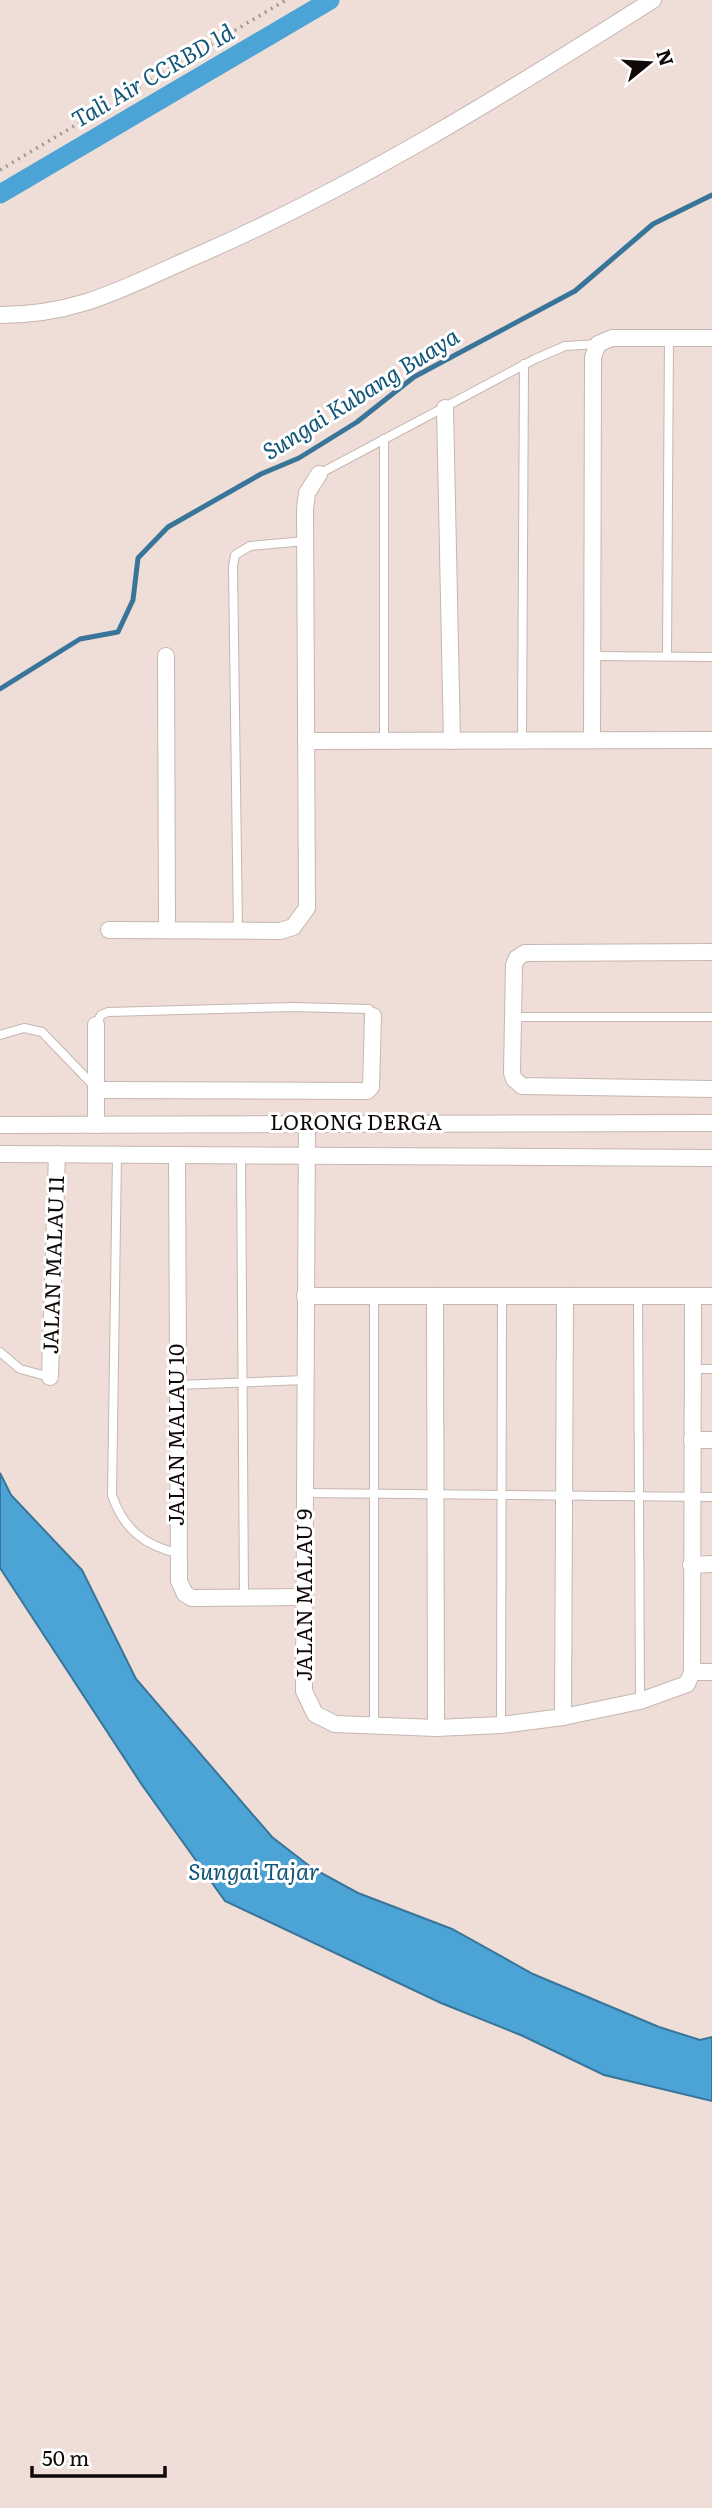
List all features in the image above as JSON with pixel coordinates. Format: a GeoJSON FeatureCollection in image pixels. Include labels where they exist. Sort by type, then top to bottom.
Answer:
{"type":"FeatureCollection","features":[{"type":"Feature","properties":{"kind":"street"},"geometry":{"type":"LineString","coordinates":[[0,315],[36,315],[83,306],[270,223],[409,151],[653,0]]}},
{"type":"Feature","properties":{"kind":"street"},"geometry":{"type":"LineString","coordinates":[[592,740],[593,357],[598,344],[612,338],[712,338]]}},
{"type":"Feature","properties":{"kind":"street"},"geometry":{"type":"LineString","coordinates":[[445,408],[452,741]]}},
{"type":"Feature","properties":{"kind":"street"},"geometry":{"type":"LineString","coordinates":[[109,930],[280,931],[293,926],[307,908],[305,541],[307,493],[319,474]]}},
{"type":"Feature","properties":{"kind":"street"},"geometry":{"type":"LineString","coordinates":[[166,656],[167,929]]}},
{"type":"Feature","properties":{"kind":"street"},"geometry":{"type":"LineString","coordinates":[[306,741],[712,740]]}},
{"type":"Feature","properties":{"kind":"street"},"geometry":{"type":"LineString","coordinates":[[712,952],[525,953],[517,958],[514,965],[512,1017],[512,1073],[522,1086],[712,1089]]}},
{"type":"Feature","properties":{"kind":"street"},"geometry":{"type":"LineString","coordinates":[[97,1090],[367,1091],[371,1087],[373,1016]]}},
{"type":"Feature","properties":{"kind":"street"},"geometry":{"type":"LineString","coordinates":[[96,1025],[96,1125]]}},
{"type":"Feature","properties":{"kind":"street","name":"LORONG DERGA"},"geometry":{"type":"LineString","coordinates":[[0,1125],[307,1122],[712,1123]]}},
{"type":"Feature","properties":{"kind":"street","name":"JALAN MALAU 9"},"geometry":{"type":"LineString","coordinates":[[307,1122],[304,1691],[308,1704],[323,1720],[374,1726],[436,1728],[501,1725],[563,1717],[640,1701],[687,1684],[692,1672]]}},
{"type":"Feature","properties":{"kind":"street"},"geometry":{"type":"LineString","coordinates":[[0,1154],[712,1158]]}},
{"type":"Feature","properties":{"kind":"street","name":"JALAN MALAU 11"},"geometry":{"type":"LineString","coordinates":[[50,1377],[57,1154]]}},
{"type":"Feature","properties":{"kind":"street","name":"JALAN MALAU 10"},"geometry":{"type":"LineString","coordinates":[[177,1155],[178,1580],[186,1594],[192,1598],[304,1597]]}},
{"type":"Feature","properties":{"kind":"street"},"geometry":{"type":"LineString","coordinates":[[305,1296],[712,1296]]}},
{"type":"Feature","properties":{"kind":"street"},"geometry":{"type":"LineString","coordinates":[[435,1296],[436,1728]]}},
{"type":"Feature","properties":{"kind":"street"},"geometry":{"type":"LineString","coordinates":[[563,1717],[565,1296]]}},
{"type":"Feature","properties":{"kind":"street"},"geometry":{"type":"LineString","coordinates":[[693,1296],[692,1672],[712,1672]]}},
{"type":"Feature","properties":{"kind":"street"},"geometry":{"type":"LineString","coordinates":[[692,1440],[712,1440]]}},
{"type":"Feature","properties":{"kind":"street"},"geometry":{"type":"LineString","coordinates":[[691,1565],[712,1564]]}},
{"type":"Feature","properties":{"kind":"lane"},"geometry":{"type":"LineString","coordinates":[[667,655],[669,338]]}},
{"type":"Feature","properties":{"kind":"lane"},"geometry":{"type":"LineString","coordinates":[[319,474],[524,364],[565,346],[598,344]]}},
{"type":"Feature","properties":{"kind":"lane"},"geometry":{"type":"LineString","coordinates":[[522,741],[524,364]]}},
{"type":"Feature","properties":{"kind":"lane"},"geometry":{"type":"LineString","coordinates":[[384,439],[384,741]]}},
{"type":"Feature","properties":{"kind":"lane"},"geometry":{"type":"LineString","coordinates":[[238,931],[233,566],[235,555],[250,546],[305,541]]}},
{"type":"Feature","properties":{"kind":"lane"},"geometry":{"type":"LineString","coordinates":[[591,656],[712,657]]}},
{"type":"Feature","properties":{"kind":"lane"},"geometry":{"type":"LineString","coordinates":[[96,1025],[101,1015],[108,1012],[293,1007],[369,1009],[373,1016]]}},
{"type":"Feature","properties":{"kind":"lane"},"geometry":{"type":"LineString","coordinates":[[512,1017],[712,1017]]}},
{"type":"Feature","properties":{"kind":"lane"},"geometry":{"type":"LineString","coordinates":[[0,1035],[24,1028],[42,1032],[97,1090]]}},
{"type":"Feature","properties":{"kind":"lane"},"geometry":{"type":"LineString","coordinates":[[117,1155],[112,1495],[117,1509],[137,1537],[156,1549],[178,1553]]}},
{"type":"Feature","properties":{"kind":"lane"},"geometry":{"type":"LineString","coordinates":[[241,1155],[244,1598]]}},
{"type":"Feature","properties":{"kind":"lane"},"geometry":{"type":"LineString","coordinates":[[374,1296],[374,1726]]}},
{"type":"Feature","properties":{"kind":"lane"},"geometry":{"type":"LineString","coordinates":[[501,1725],[502,1296]]}},
{"type":"Feature","properties":{"kind":"lane"},"geometry":{"type":"LineString","coordinates":[[638,1296],[640,1701]]}},
{"type":"Feature","properties":{"kind":"lane"},"geometry":{"type":"LineString","coordinates":[[0,1352],[20,1370],[50,1377]]}},
{"type":"Feature","properties":{"kind":"lane"},"geometry":{"type":"LineString","coordinates":[[692,1369],[712,1369]]}},
{"type":"Feature","properties":{"kind":"lane"},"geometry":{"type":"LineString","coordinates":[[177,1385],[305,1380]]}},
{"type":"Feature","properties":{"kind":"lane"},"geometry":{"type":"LineString","coordinates":[[305,1493],[564,1493],[712,1497]]}},
{"type":"Feature","properties":{"kind":"path"},"geometry":{"type":"LineString","coordinates":[[0,170],[286,0]]}},
{"type":"Feature","properties":{"kind":"water","name":"Sungai Tajar"},"geometry":{"type":"Polygon","coordinates":[[[0,1473],[11,1495],[82,1570],[136,1679],[272,1837],[312,1868],[358,1893],[452,1929],[533,1974],[659,2027],[700,2040],[712,2037],[712,2101],[604,2075],[523,2036],[441,2003],[225,1901],[142,1785],[0,1568],[0,1473]]]}},
{"type":"Feature","properties":{"kind":"waterway","name":"Tali Air CCRBD 1d"},"geometry":{"type":"LineString","coordinates":[[0,194],[330,0]]}},
{"type":"Feature","properties":{"kind":"waterway","name":"Sungai Kubang Buaya"},"geometry":{"type":"LineString","coordinates":[[0,689],[80,639],[118,632],[133,600],[138,558],[168,527],[261,474],[299,458],[357,422],[414,377],[575,291],[653,224],[712,195]]}}]}
